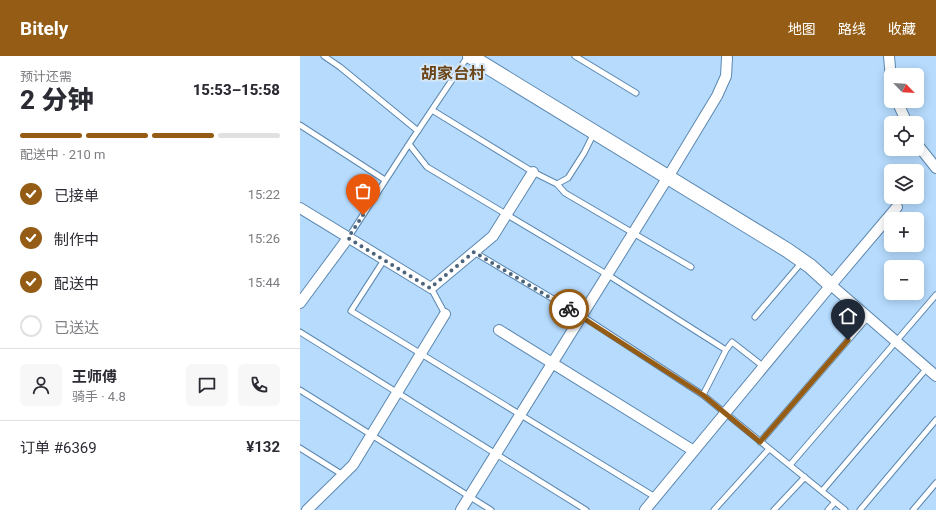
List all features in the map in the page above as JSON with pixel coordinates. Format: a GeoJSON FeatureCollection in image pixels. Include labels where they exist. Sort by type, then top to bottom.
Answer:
{"type":"FeatureCollection","features":[{"type":"Feature","properties":{"kind":"street"},"geometry":{"type":"LineString","coordinates":[[469,56],[595,132],[802,261],[936,376]]}},
{"type":"Feature","properties":{"kind":"street"},"geometry":{"type":"LineString","coordinates":[[889,56],[890,68]]}},
{"type":"Feature","properties":{"kind":"street"},"geometry":{"type":"LineString","coordinates":[[461,510],[634,233],[720,89],[726,76],[725,57]]}},
{"type":"Feature","properties":{"kind":"street"},"geometry":{"type":"LineString","coordinates":[[924,153],[936,168]]}},
{"type":"Feature","properties":{"kind":"street"},"geometry":{"type":"LineString","coordinates":[[300,208],[430,288],[494,236],[533,172]]}},
{"type":"Feature","properties":{"kind":"street"},"geometry":{"type":"LineString","coordinates":[[647,509],[830,285],[897,207]]}},
{"type":"Feature","properties":{"kind":"street"},"geometry":{"type":"LineString","coordinates":[[300,303],[348,238]]}},
{"type":"Feature","properties":{"kind":"street"},"geometry":{"type":"LineString","coordinates":[[307,510],[352,465],[445,314]]}},
{"type":"Feature","properties":{"kind":"street"},"geometry":{"type":"LineString","coordinates":[[500,330],[694,450]]}},
{"type":"Feature","properties":{"kind":"lane"},"geometry":{"type":"LineString","coordinates":[[324,56],[340,67],[418,131]]}},
{"type":"Feature","properties":{"kind":"lane"},"geometry":{"type":"LineString","coordinates":[[348,238],[385,180],[469,56]]}},
{"type":"Feature","properties":{"kind":"lane"},"geometry":{"type":"LineString","coordinates":[[575,56],[636,93]]}},
{"type":"Feature","properties":{"kind":"lane"},"geometry":{"type":"LineString","coordinates":[[432,110],[533,172],[557,184],[565,193],[691,267]]}},
{"type":"Feature","properties":{"kind":"lane"},"geometry":{"type":"LineString","coordinates":[[300,125],[385,180]]}},
{"type":"Feature","properties":{"kind":"lane"},"geometry":{"type":"LineString","coordinates":[[557,184],[568,178],[595,132]]}},
{"type":"Feature","properties":{"kind":"lane"},"geometry":{"type":"LineString","coordinates":[[409,144],[427,167],[608,275],[726,350]]}},
{"type":"Feature","properties":{"kind":"lane"},"geometry":{"type":"LineString","coordinates":[[474,252],[582,316],[703,395],[845,510]]}},
{"type":"Feature","properties":{"kind":"lane"},"geometry":{"type":"LineString","coordinates":[[384,260],[351,311],[656,497]]}},
{"type":"Feature","properties":{"kind":"lane"},"geometry":{"type":"LineString","coordinates":[[755,317],[802,261]]}},
{"type":"Feature","properties":{"kind":"lane"},"geometry":{"type":"LineString","coordinates":[[430,288],[445,314]]}},
{"type":"Feature","properties":{"kind":"lane"},"geometry":{"type":"LineString","coordinates":[[790,465],[936,295]]}},
{"type":"Feature","properties":{"kind":"lane"},"geometry":{"type":"LineString","coordinates":[[760,442],[868,317]]}},
{"type":"Feature","properties":{"kind":"lane"},"geometry":{"type":"LineString","coordinates":[[300,332],[586,510]]}},
{"type":"Feature","properties":{"kind":"lane"},"geometry":{"type":"LineString","coordinates":[[703,395],[726,350],[732,342],[764,367]]}},
{"type":"Feature","properties":{"kind":"lane"},"geometry":{"type":"LineString","coordinates":[[822,491],[927,368]]}},
{"type":"Feature","properties":{"kind":"lane"},"geometry":{"type":"LineString","coordinates":[[300,390],[490,510]]}},
{"type":"Feature","properties":{"kind":"lane"},"geometry":{"type":"LineString","coordinates":[[860,510],[936,420]]}},
{"type":"Feature","properties":{"kind":"lane"},"geometry":{"type":"LineString","coordinates":[[300,448],[342,475]]}},
{"type":"Feature","properties":{"kind":"lane"},"geometry":{"type":"LineString","coordinates":[[714,510],[769,449]]}},
{"type":"Feature","properties":{"kind":"lane"},"geometry":{"type":"LineString","coordinates":[[774,510],[805,477]]}},
{"type":"Feature","properties":{"kind":"lane"},"geometry":{"type":"LineString","coordinates":[[913,510],[936,483]]}},
{"type":"Feature","properties":{"kind":"lane"},"geometry":{"type":"LineString","coordinates":[[828,510],[835,502]]}},
{"type":"Feature","properties":{"kind":"way so far"},"geometry":{"type":"LineString","coordinates":[[363,215],[348,238],[430,288],[474,252],[569,309]]}},
{"type":"Feature","properties":{"kind":"district","name":"胡家台村"},"geometry":{"type":"Point","coordinates":[453,73]}},
{"type":"Feature","properties":{"kind":"route"},"geometry":{"type":"LineString","coordinates":[[569,309],[703,395],[760,442],[848,340]]}}]}
